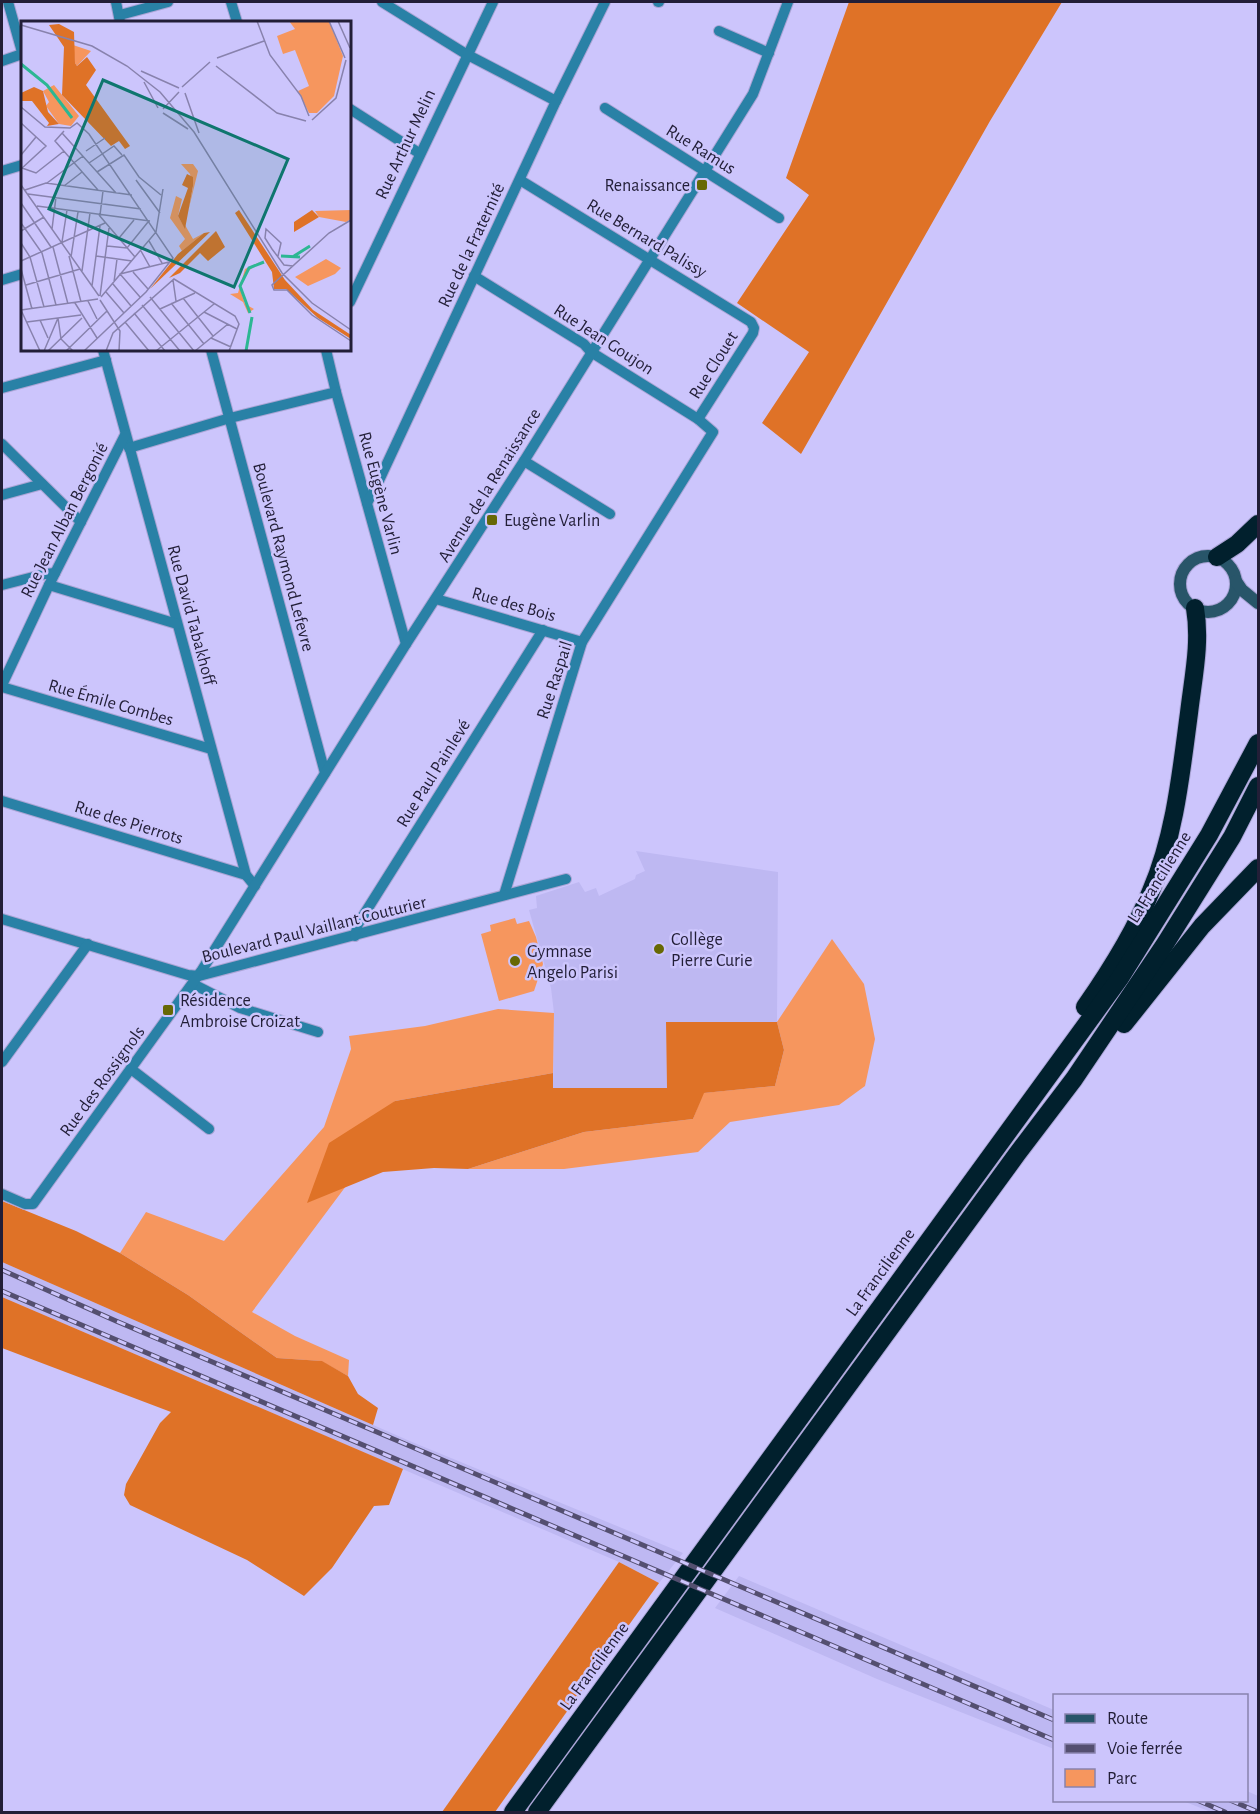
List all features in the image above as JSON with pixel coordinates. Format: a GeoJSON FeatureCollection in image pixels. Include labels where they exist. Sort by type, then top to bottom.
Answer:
{"type":"FeatureCollection","features":[{"type":"Feature","properties":{"kind":"highway"},"geometry":{"type":"LineString","coordinates":[[1217,557],[1237,544],[1258,524]]}},
{"type":"Feature","properties":{"kind":"highway"},"geometry":{"type":"LineString","coordinates":[[1017,1118],[1028,1093],[1094,994],[1151,892],[1170,832],[1181,769],[1199,628],[1196,608]]}},
{"type":"Feature","properties":{"kind":"highway","name":"La Francilienne"},"geometry":{"type":"LineString","coordinates":[[513,1812],[1107,996],[1150,933],[1209,836],[1258,743]]}},
{"type":"Feature","properties":{"kind":"highway"},"geometry":{"type":"LineString","coordinates":[[537,1812],[1074,1079],[1166,944],[1232,837],[1258,786]]}},
{"type":"Feature","properties":{"kind":"highway"},"geometry":{"type":"LineString","coordinates":[[1074,1079],[1083,1078],[1202,926],[1258,868]]}},
{"type":"Feature","properties":{"kind":"street"},"geometry":{"type":"LineString","coordinates":[[8,2],[21,49]]}},
{"type":"Feature","properties":{"kind":"street"},"geometry":{"type":"LineString","coordinates":[[116,2],[120,19],[168,2]]}},
{"type":"Feature","properties":{"kind":"street"},"geometry":{"type":"LineString","coordinates":[[231,2],[237,21]]}},
{"type":"Feature","properties":{"kind":"street"},"geometry":{"type":"LineString","coordinates":[[382,2],[466,54],[556,100]]}},
{"type":"Feature","properties":{"kind":"street","name":"Rue Arthur Melin"},"geometry":{"type":"LineString","coordinates":[[351,300],[466,54],[493,2]]}},
{"type":"Feature","properties":{"kind":"street","name":"Rue de la Fraternité"},"geometry":{"type":"LineString","coordinates":[[367,503],[556,100],[605,2]]}},
{"type":"Feature","properties":{"kind":"street","name":"Avenue de la Renaissance"},"geometry":{"type":"LineString","coordinates":[[196,980],[405,644],[524,460],[753,94],[788,2]]}},
{"type":"Feature","properties":{"kind":"street"},"geometry":{"type":"LineString","coordinates":[[719,31],[768,53]]}},
{"type":"Feature","properties":{"kind":"street"},"geometry":{"type":"LineString","coordinates":[[2,61],[21,53]]}},
{"type":"Feature","properties":{"kind":"street","name":"Rue Ramus"},"geometry":{"type":"LineString","coordinates":[[605,108],[779,218]]}},
{"type":"Feature","properties":{"kind":"street"},"geometry":{"type":"LineString","coordinates":[[351,110],[419,153]]}},
{"type":"Feature","properties":{"kind":"street"},"geometry":{"type":"LineString","coordinates":[[2,171],[21,165]]}},
{"type":"Feature","properties":{"kind":"street","name":"Rue Bernard Palissy"},"geometry":{"type":"LineString","coordinates":[[520,180],[742,316],[751,322],[754,328]]}},
{"type":"Feature","properties":{"kind":"street"},"geometry":{"type":"LineString","coordinates":[[2,280],[21,274]]}},
{"type":"Feature","properties":{"kind":"street","name":"Rue Jean Goujon"},"geometry":{"type":"LineString","coordinates":[[474,276],[698,418],[713,432]]}},
{"type":"Feature","properties":{"kind":"street","name":"Rue Clouet"},"geometry":{"type":"LineString","coordinates":[[698,418],[754,328]]}},
{"type":"Feature","properties":{"kind":"street","name":"Boulevard Raymond Lefevre"},"geometry":{"type":"LineString","coordinates":[[210,351],[325,773]]}},
{"type":"Feature","properties":{"kind":"street","name":"Rue Eugène Varlin"},"geometry":{"type":"LineString","coordinates":[[327,351],[336,392],[405,644]]}},
{"type":"Feature","properties":{"kind":"street"},"geometry":{"type":"LineString","coordinates":[[2,388],[104,355]]}},
{"type":"Feature","properties":{"kind":"street","name":"Rue David Tabakhoff"},"geometry":{"type":"LineString","coordinates":[[104,355],[246,875],[255,886]]}},
{"type":"Feature","properties":{"kind":"street"},"geometry":{"type":"LineString","coordinates":[[129,448],[230,418],[336,392]]}},
{"type":"Feature","properties":{"kind":"street","name":"Rue Raspail"},"geometry":{"type":"LineString","coordinates":[[504,895],[582,642],[713,432]]}},
{"type":"Feature","properties":{"kind":"street","name":"Rue Jean Alban Bergonié"},"geometry":{"type":"LineString","coordinates":[[2,686],[49,585],[125,435]]}},
{"type":"Feature","properties":{"kind":"street"},"geometry":{"type":"LineString","coordinates":[[2,444],[81,522]]}},
{"type":"Feature","properties":{"kind":"street"},"geometry":{"type":"LineString","coordinates":[[524,460],[610,514]]}},
{"type":"Feature","properties":{"kind":"street"},"geometry":{"type":"LineString","coordinates":[[2,495],[42,484]]}},
{"type":"Feature","properties":{"kind":"street"},"geometry":{"type":"LineString","coordinates":[[1236,581],[1229,601],[1213,611],[1196,608],[1183,596],[1180,587],[1184,569],[1191,562],[1199,557],[1217,557],[1232,569],[1242,590],[1258,605]]}},
{"type":"Feature","properties":{"kind":"street"},"geometry":{"type":"LineString","coordinates":[[2,585],[55,573]]}},
{"type":"Feature","properties":{"kind":"street"},"geometry":{"type":"LineString","coordinates":[[49,585],[177,624]]}},
{"type":"Feature","properties":{"kind":"street","name":"Rue des Bois"},"geometry":{"type":"LineString","coordinates":[[436,599],[582,642]]}},
{"type":"Feature","properties":{"kind":"street"},"geometry":{"type":"LineString","coordinates":[[1229,601],[1258,605]]}},
{"type":"Feature","properties":{"kind":"street","name":"Rue Paul Painlevé"},"geometry":{"type":"LineString","coordinates":[[355,936],[358,924],[543,630]]}},
{"type":"Feature","properties":{"kind":"street","name":"Rue Émile Combes"},"geometry":{"type":"LineString","coordinates":[[2,686],[211,749]]}},
{"type":"Feature","properties":{"kind":"street","name":"Rue des Pierrots"},"geometry":{"type":"LineString","coordinates":[[2,801],[246,875]]}},
{"type":"Feature","properties":{"kind":"street","name":"Boulevard Paul Vaillant Couturier"},"geometry":{"type":"LineString","coordinates":[[2,919],[188,975],[196,980],[566,879]]}},
{"type":"Feature","properties":{"kind":"street"},"geometry":{"type":"LineString","coordinates":[[2,1062],[88,944]]}},
{"type":"Feature","properties":{"kind":"street"},"geometry":{"type":"LineString","coordinates":[[196,980],[240,1008],[318,1032]]}},
{"type":"Feature","properties":{"kind":"street","name":"Rue des Rossignols"},"geometry":{"type":"LineString","coordinates":[[2,1194],[25,1204],[33,1204],[196,980]]}},
{"type":"Feature","properties":{"kind":"street"},"geometry":{"type":"LineString","coordinates":[[131,1069],[209,1129]]}},
{"type":"Feature","properties":{"kind":"shaded area"},"geometry":{"type":"Polygon","coordinates":[[[849,2],[1062,2],[990,121],[801,454],[762,423],[809,352],[737,303],[809,195],[786,178],[849,2]]]}},
{"type":"Feature","properties":{"kind":"shaded area","name":"Collège Pierre Curie"},"geometry":{"type":"Polygon","coordinates":[[[636,851],[778,872],[777,1022],[666,1022],[667,1088],[553,1088],[554,1013],[551,988],[529,910],[537,908],[536,896],[579,882],[585,892],[596,888],[599,896],[635,879],[636,875],[645,871],[636,851]]]}},
{"type":"Feature","properties":{"kind":"shaded area"},"geometry":{"type":"Polygon","coordinates":[[[666,1022],[777,1022],[784,1050],[775,1086],[704,1093],[693,1119],[584,1132],[468,1169],[434,1168],[383,1172],[307,1203],[329,1143],[395,1101],[553,1073],[553,1088],[667,1088],[666,1022]]]}},
{"type":"Feature","properties":{"kind":"shaded area"},"geometry":{"type":"Polygon","coordinates":[[[2,1201],[76,1231],[120,1253],[188,1295],[277,1358],[322,1361],[348,1376],[358,1394],[378,1408],[373,1425],[2,1262],[2,1201]]]}},
{"type":"Feature","properties":{"kind":"shaded area"},"geometry":{"type":"Polygon","coordinates":[[[2,1262],[412,1442],[683,1553],[659,1583],[619,1562],[2,1297],[2,1262]]]}},
{"type":"Feature","properties":{"kind":"shaded area"},"geometry":{"type":"Polygon","coordinates":[[[2,1297],[403,1469],[389,1505],[374,1506],[332,1568],[304,1596],[247,1560],[130,1505],[124,1495],[126,1484],[160,1423],[171,1412],[2,1348],[2,1297]]]}},
{"type":"Feature","properties":{"kind":"shaded area"},"geometry":{"type":"Polygon","coordinates":[[[619,1562],[659,1583],[495,1812],[442,1812],[619,1562]]]}},
{"type":"Feature","properties":{"kind":"shaded area"},"geometry":{"type":"Polygon","coordinates":[[[739,1576],[1053,1710],[1053,1749],[877,1679],[715,1608],[739,1576]]]}},
{"type":"Feature","properties":{"kind":"shaded area"},"geometry":{"type":"Polygon","coordinates":[[[1248,1791],[1258,1796],[1258,1812],[1211,1812],[1186,1802],[1248,1802],[1248,1791]]]}},
{"type":"Feature","properties":{"kind":"green space","name":"Gymnase Angelo Parisi"},"geometry":{"type":"Polygon","coordinates":[[[515,918],[517,924],[529,921],[543,964],[534,991],[499,1001],[481,934],[491,931],[490,925],[515,918]]]}},
{"type":"Feature","properties":{"kind":"green space"},"geometry":{"type":"Polygon","coordinates":[[[832,939],[864,984],[875,1039],[865,1086],[839,1105],[730,1122],[698,1152],[564,1169],[468,1169],[584,1132],[693,1119],[703,1093],[775,1086],[784,1050],[777,1022],[832,939]]]}},
{"type":"Feature","properties":{"kind":"green space"},"geometry":{"type":"Polygon","coordinates":[[[498,1009],[554,1013],[553,1073],[395,1101],[308,1202],[346,1186],[252,1312],[295,1336],[349,1360],[348,1376],[321,1361],[277,1358],[188,1295],[120,1253],[146,1212],[224,1241],[324,1127],[351,1049],[349,1036],[425,1026],[498,1009]]]}},
{"type":"Feature","properties":{"kind":"railway"},"geometry":{"type":"LineString","coordinates":[[2,1270],[116,1321],[1053,1720]]}},
{"type":"Feature","properties":{"kind":"railway"},"geometry":{"type":"LineString","coordinates":[[2,1291],[1053,1740]]}},
{"type":"Feature","properties":{"kind":"railway"},"geometry":{"type":"LineString","coordinates":[[1202,1802],[1225,1812]]}},
{"type":"Feature","properties":{"kind":"railway"},"geometry":{"type":"LineString","coordinates":[[1235,1802],[1258,1812]]}},
{"type":"Feature","properties":{"kind":"place","name":"Renaissance"},"geometry":{"type":"Point","coordinates":[702,185]}},
{"type":"Feature","properties":{"kind":"place","name":"Eugène Varlin"},"geometry":{"type":"Point","coordinates":[492,520]}},
{"type":"Feature","properties":{"kind":"place","name":"Collège Pierre Curie"},"geometry":{"type":"Point","coordinates":[659,949]}},
{"type":"Feature","properties":{"kind":"place","name":"Gymnase Angelo Parisi"},"geometry":{"type":"Point","coordinates":[515,961]}},
{"type":"Feature","properties":{"kind":"place","name":"Résidence Ambroise Croizat"},"geometry":{"type":"Point","coordinates":[168,1010]}}]}
